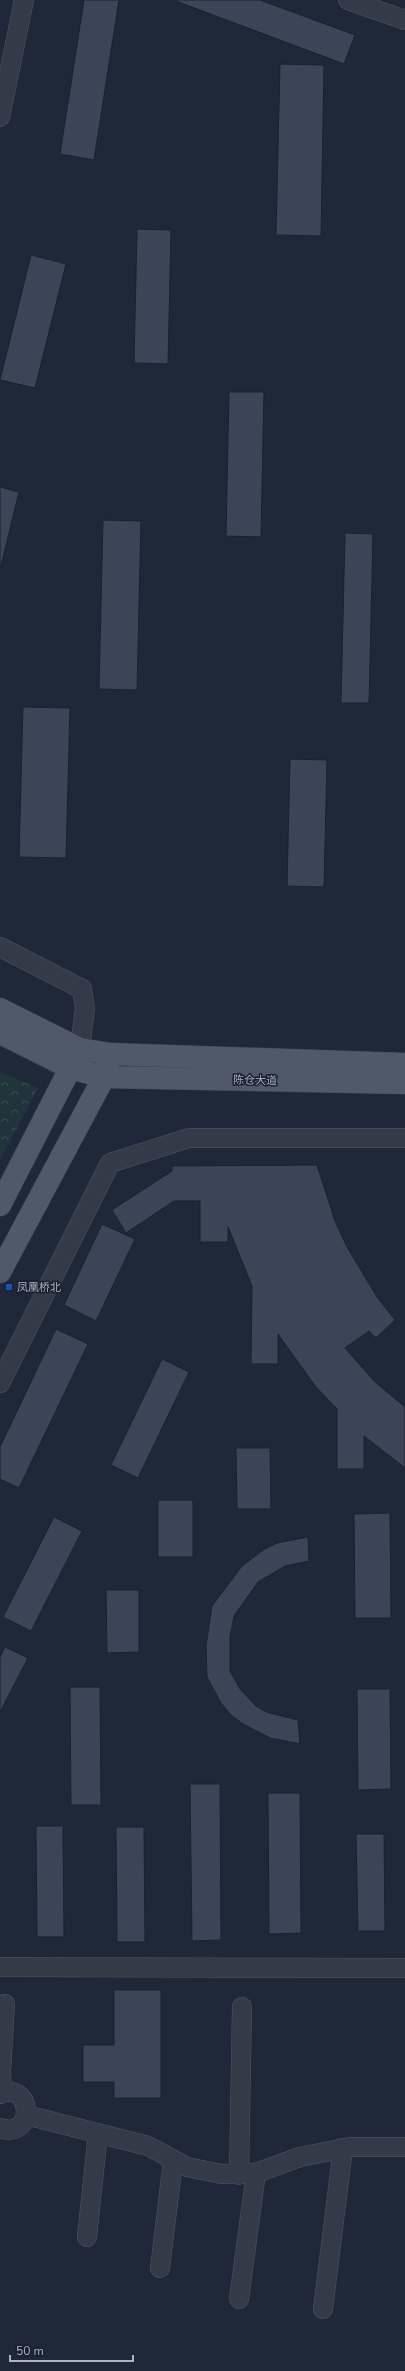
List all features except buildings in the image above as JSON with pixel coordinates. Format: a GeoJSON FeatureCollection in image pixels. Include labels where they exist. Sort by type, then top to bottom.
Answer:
{"type":"FeatureCollection","features":[{"type":"Feature","properties":{"kind":"main road","name":"陈仓大道"},"geometry":{"type":"LineString","coordinates":[[0,1009],[80,1049],[111,1054],[405,1064]]}},
{"type":"Feature","properties":{"kind":"main road","name":"陈仓大道"},"geometry":{"type":"LineString","coordinates":[[0,1033],[70,1068],[104,1077],[405,1083]]}},
{"type":"Feature","properties":{"kind":"main road"},"geometry":{"type":"LineString","coordinates":[[0,1205],[80,1049]]}},
{"type":"Feature","properties":{"kind":"main road"},"geometry":{"type":"LineString","coordinates":[[0,1272],[104,1077],[111,1054]]}},
{"type":"Feature","properties":{"kind":"street"},"geometry":{"type":"LineString","coordinates":[[0,117],[24,0]]}},
{"type":"Feature","properties":{"kind":"street"},"geometry":{"type":"LineString","coordinates":[[348,0],[405,20]]}},
{"type":"Feature","properties":{"kind":"street"},"geometry":{"type":"LineString","coordinates":[[0,947],[82,989],[85,1008],[80,1049]]}},
{"type":"Feature","properties":{"kind":"street"},"geometry":{"type":"LineString","coordinates":[[0,1383],[110,1163],[189,1138],[405,1138]]}},
{"type":"Feature","properties":{"kind":"street"},"geometry":{"type":"LineString","coordinates":[[0,1968],[405,1968]]}},
{"type":"Feature","properties":{"kind":"street"},"geometry":{"type":"LineString","coordinates":[[0,2128],[7,2130],[19,2126],[26,2115],[25,2102],[21,2097],[9,2092],[1,2094],[0,2072],[5,2004]]}},
{"type":"Feature","properties":{"kind":"street"},"geometry":{"type":"LineString","coordinates":[[240,2299],[247,2174],[242,2007]]}},
{"type":"Feature","properties":{"kind":"street"},"geometry":{"type":"LineString","coordinates":[[26,2115],[148,2146],[173,2161],[204,2171],[247,2174],[300,2157],[343,2148],[377,2146],[405,2147]]}},
{"type":"Feature","properties":{"kind":"street"},"geometry":{"type":"LineString","coordinates":[[87,2237],[98,2133]]}},
{"type":"Feature","properties":{"kind":"street"},"geometry":{"type":"LineString","coordinates":[[323,2309],[343,2148]]}},
{"type":"Feature","properties":{"kind":"street"},"geometry":{"type":"LineString","coordinates":[[160,2268],[173,2161]]}},
{"type":"Feature","properties":{"kind":"green space"},"geometry":{"type":"Polygon","coordinates":[[[0,1072],[38,1088],[0,1160],[0,1072]]]}},
{"type":"Feature","properties":{"kind":"place","name":"凤凰桥北"},"geometry":{"type":"Point","coordinates":[9,1287]}}]}
